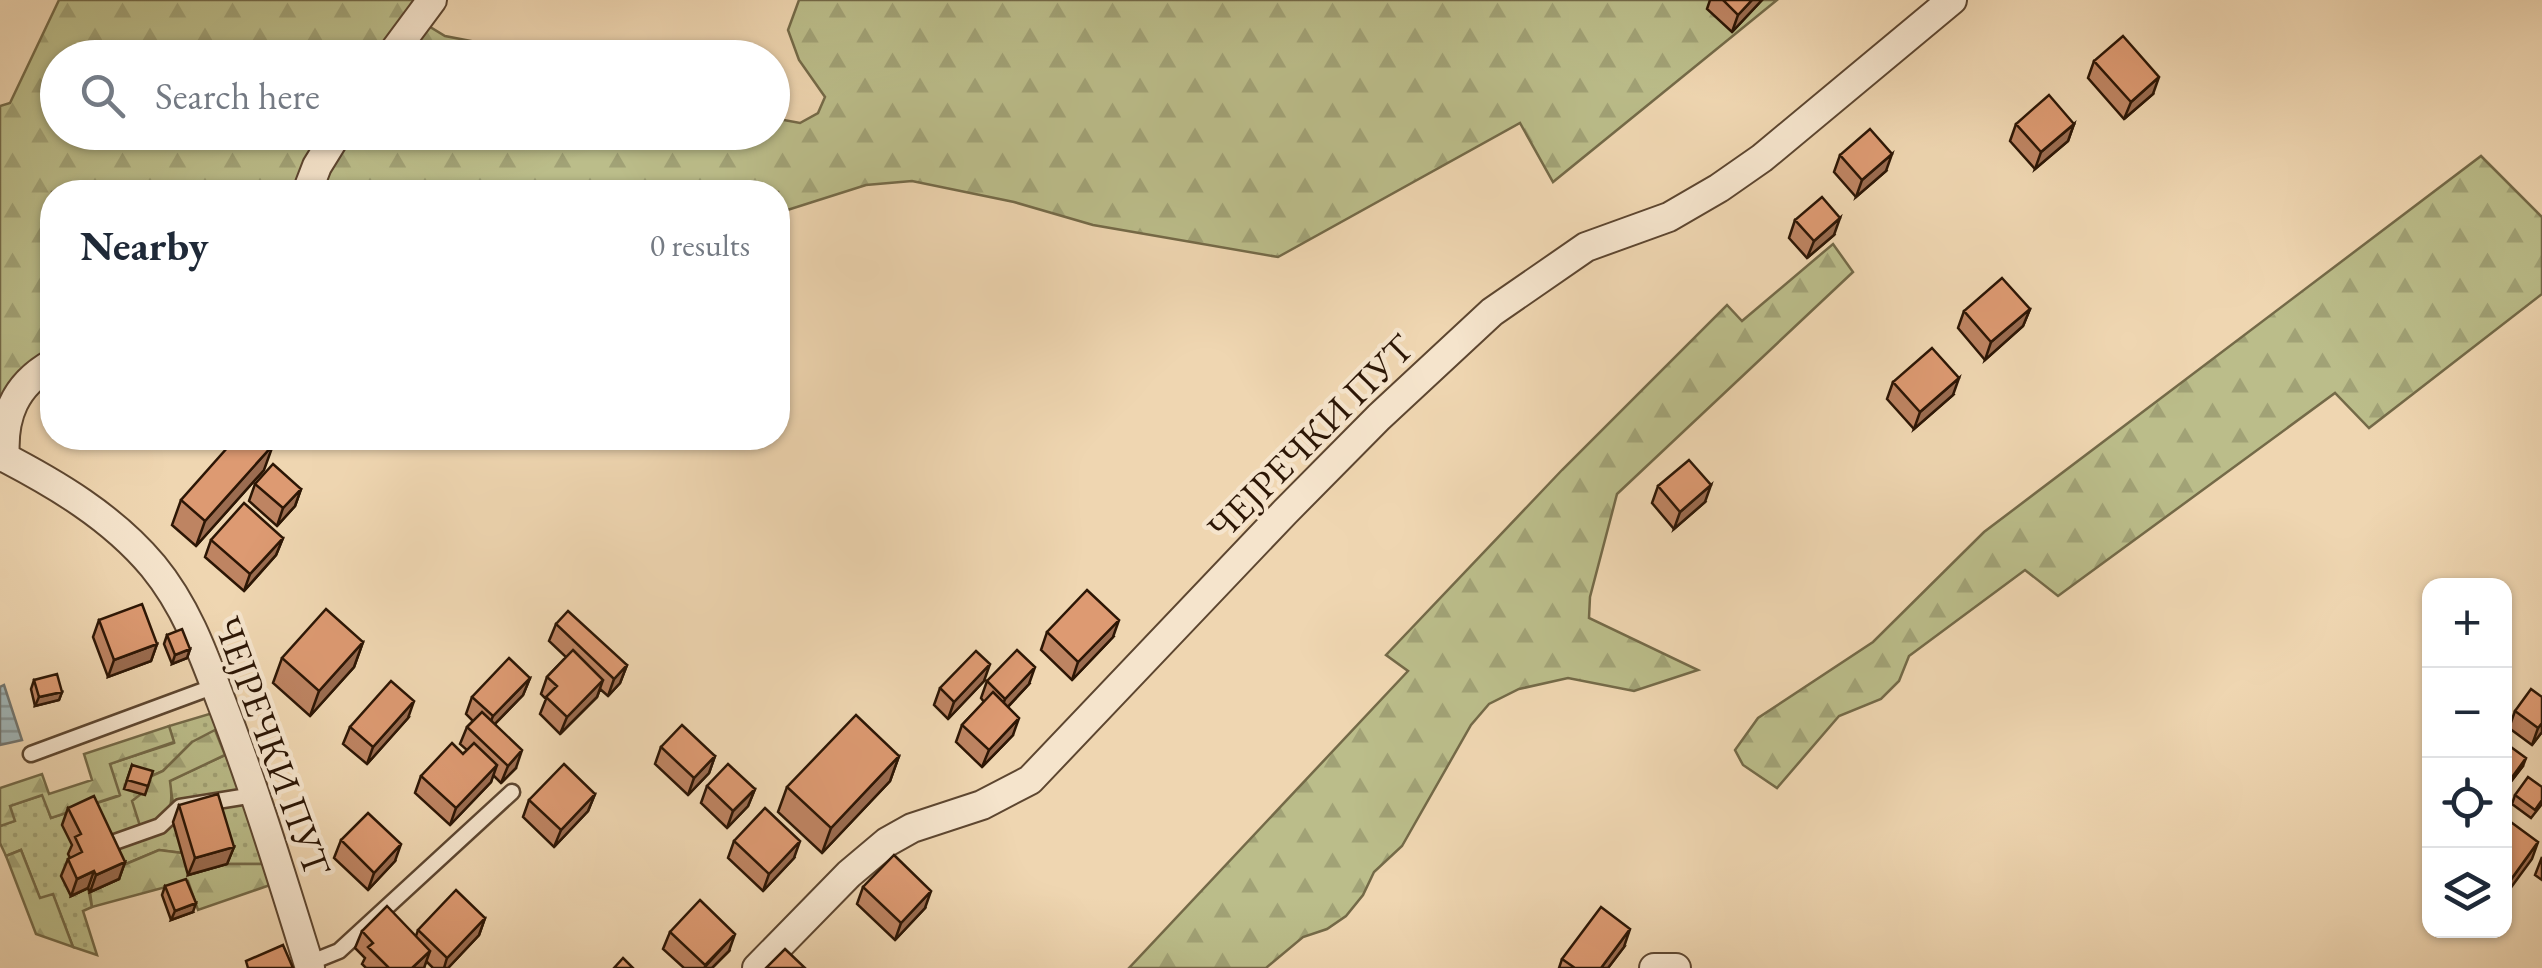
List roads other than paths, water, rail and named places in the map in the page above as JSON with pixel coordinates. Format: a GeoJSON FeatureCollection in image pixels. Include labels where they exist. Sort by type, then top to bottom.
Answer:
{"type":"FeatureCollection","features":[{"type":"Feature","properties":{"kind":"street"},"geometry":{"type":"LineString","coordinates":[[402,40],[432,0]]}},
{"type":"Feature","properties":{"kind":"street","name":"ЧЕЈРЕЧКИ ПУТ"},"geometry":{"type":"LineString","coordinates":[[757,968],[849,874],[887,842],[912,828],[982,805],[1030,780],[1378,417],[1492,312],[1586,248],[1668,217],[1718,188],[1762,158],[1952,0]]}},
{"type":"Feature","properties":{"kind":"street"},"geometry":{"type":"LineString","coordinates":[[312,180],[327,150]]}},
{"type":"Feature","properties":{"kind":"street"},"geometry":{"type":"LineString","coordinates":[[3,457],[13,400],[26,382],[40,372]]}},
{"type":"Feature","properties":{"kind":"street","name":"ЧЕЈРЕЧКИ ПУТ"},"geometry":{"type":"LineString","coordinates":[[3,457],[67,493],[119,532],[153,565],[188,619],[205,653],[309,965]]}},
{"type":"Feature","properties":{"kind":"street"},"geometry":{"type":"LineString","coordinates":[[1654,968],[1676,968]]}},
{"type":"Feature","properties":{"kind":"lane"},"geometry":{"type":"LineString","coordinates":[[31,754],[216,686]]}},
{"type":"Feature","properties":{"kind":"lane"},"geometry":{"type":"LineString","coordinates":[[309,965],[339,951],[512,792]]}},
{"type":"Feature","properties":{"kind":"lane"},"geometry":{"type":"LineString","coordinates":[[112,843],[160,826],[180,807],[254,795]]}}]}
